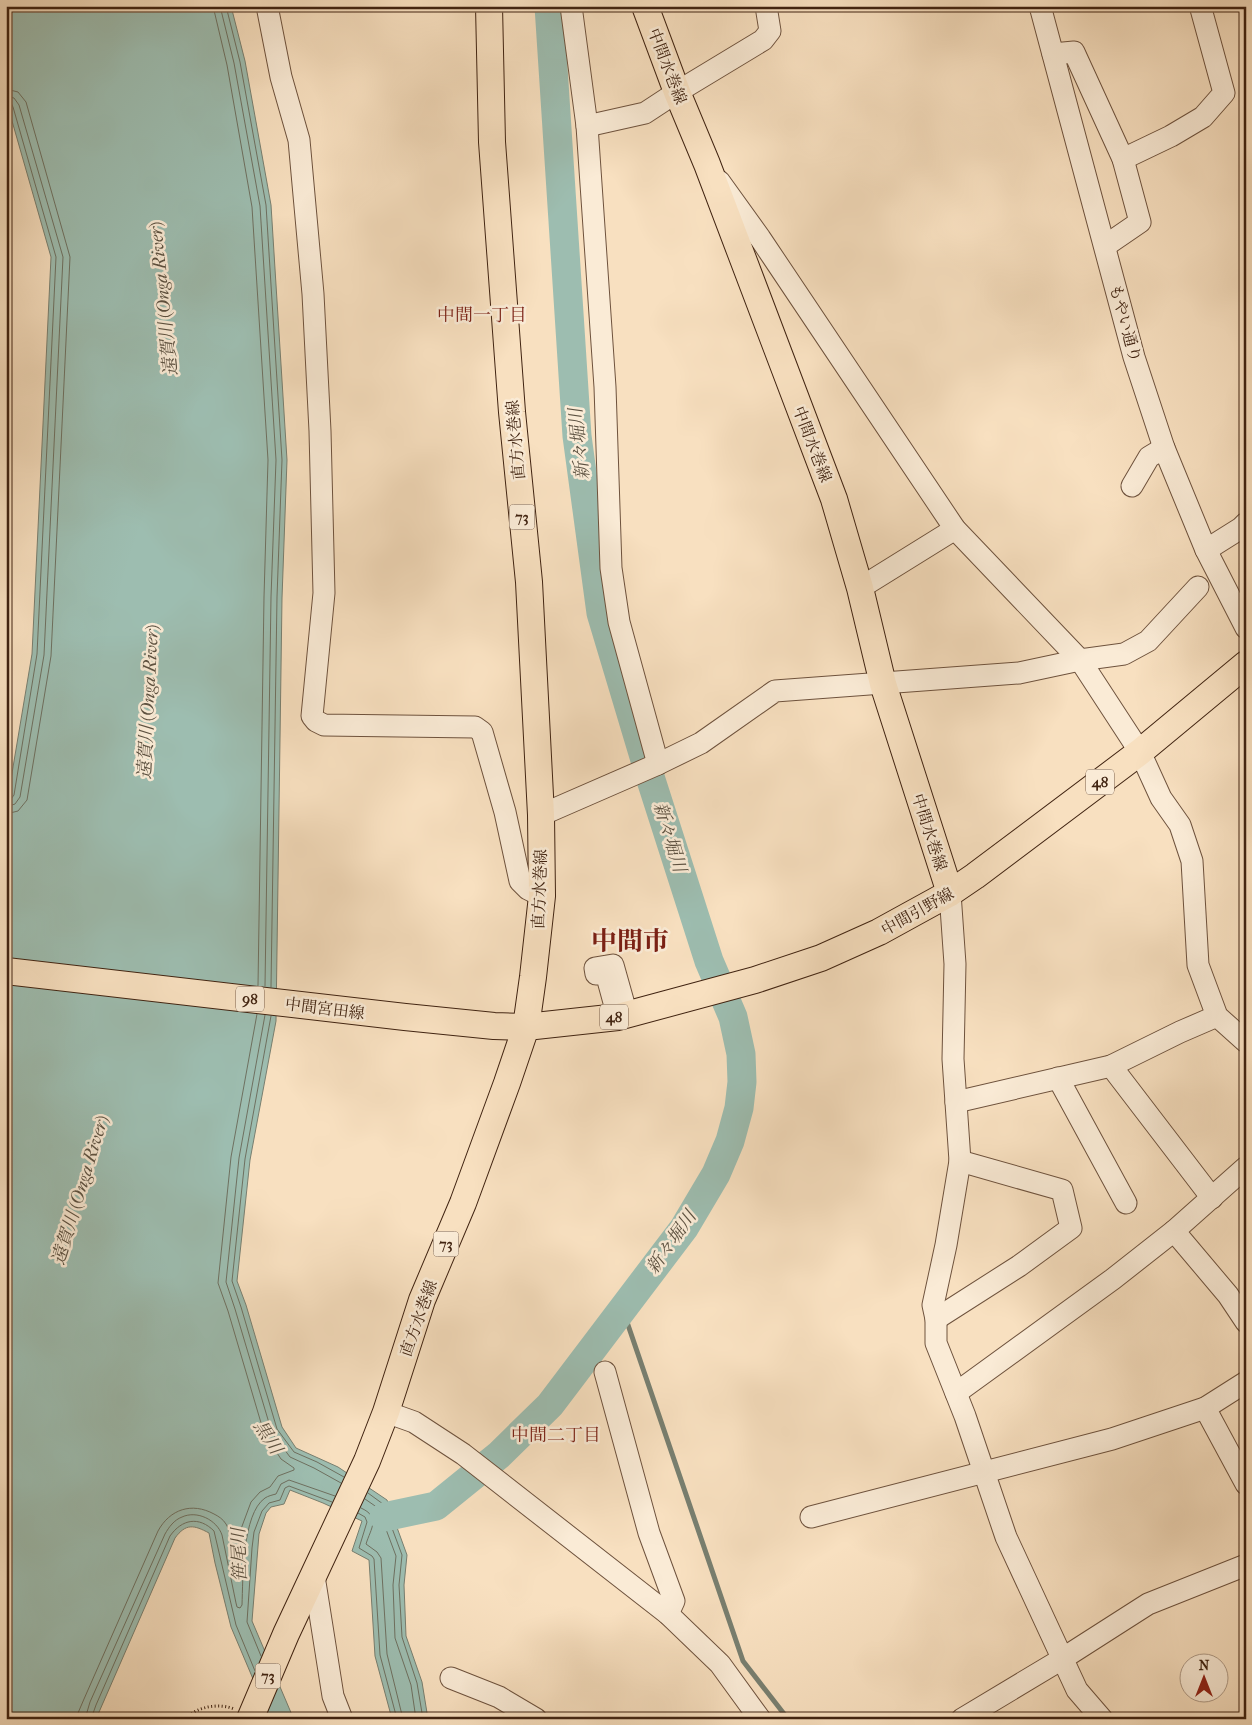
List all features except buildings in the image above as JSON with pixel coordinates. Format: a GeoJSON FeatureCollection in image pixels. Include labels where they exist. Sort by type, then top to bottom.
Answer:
{"type":"FeatureCollection","features":[{"type":"Feature","properties":{"kind":"main road","name":"直方水巻線"},"geometry":{"type":"LineString","coordinates":[[244,1714],[286,1634],[367,1461],[386,1412],[422,1300],[463,1203],[526,1027],[542,896],[541,814],[529,582],[512,412],[492,142],[489,6]]}},
{"type":"Feature","properties":{"kind":"main road","name":"中間水巻線"},"geometry":{"type":"LineString","coordinates":[[645,6],[834,499],[860,588],[883,684],[950,893]]}},
{"type":"Feature","properties":{"kind":"main road","name":"中間引野線"},"geometry":{"type":"LineString","coordinates":[[526,1027],[622,1016],[755,980],[821,958],[871,936],[950,893],[975,876],[1140,752],[1246,664]]}},
{"type":"Feature","properties":{"kind":"main road","name":"中間宮田線"},"geometry":{"type":"LineString","coordinates":[[6,971],[404,1017],[494,1026],[526,1027]]}},
{"type":"Feature","properties":{"kind":"street"},"geometry":{"type":"LineString","coordinates":[[267,6],[281,77],[299,140],[313,294],[320,432],[324,593],[312,716],[316,721],[324,725],[475,727],[482,732],[505,812],[520,881],[528,889],[542,896]]}},
{"type":"Feature","properties":{"kind":"street"},"geometry":{"type":"LineString","coordinates":[[571,6],[587,126],[604,387],[611,568],[619,622],[658,764]]}},
{"type":"Feature","properties":{"kind":"street"},"geometry":{"type":"LineString","coordinates":[[587,126],[645,113],[763,40],[770,31],[766,6]]}},
{"type":"Feature","properties":{"kind":"street","name":"もやい通り"},"geometry":{"type":"LineString","coordinates":[[1040,6],[1134,357],[1164,448],[1206,550],[1246,628]]}},
{"type":"Feature","properties":{"kind":"street"},"geometry":{"type":"LineString","coordinates":[[1123,159],[1171,136],[1203,117],[1224,92],[1201,9]]}},
{"type":"Feature","properties":{"kind":"street"},"geometry":{"type":"LineString","coordinates":[[1053,54],[1074,52],[1123,159],[1140,222],[1105,246]]}},
{"type":"Feature","properties":{"kind":"street"},"geometry":{"type":"LineString","coordinates":[[707,164],[760,238],[954,529],[1080,660],[1140,752],[1161,798],[1180,825],[1192,861],[1198,965],[1217,1016],[1246,1042]]}},
{"type":"Feature","properties":{"kind":"street"},"geometry":{"type":"LineString","coordinates":[[1132,486],[1149,457],[1164,448]]}},
{"type":"Feature","properties":{"kind":"street"},"geometry":{"type":"LineString","coordinates":[[1206,550],[1244,526]]}},
{"type":"Feature","properties":{"kind":"street"},"geometry":{"type":"LineString","coordinates":[[860,588],[954,529]]}},
{"type":"Feature","properties":{"kind":"street"},"geometry":{"type":"LineString","coordinates":[[541,814],[658,764],[701,743],[775,692],[1019,673],[1080,660],[1124,654],[1148,641],[1198,587]]}},
{"type":"Feature","properties":{"kind":"street"},"geometry":{"type":"LineString","coordinates":[[950,893],[955,964],[953,1059],[960,1160],[946,1245],[933,1305],[936,1319],[936,1342],[956,1393],[1006,1537],[1077,1690],[1102,1719]]}},
{"type":"Feature","properties":{"kind":"street"},"geometry":{"type":"LineString","coordinates":[[956,1102],[1111,1066],[1217,1016]]}},
{"type":"Feature","properties":{"kind":"street"},"geometry":{"type":"LineString","coordinates":[[1111,1066],[1212,1198]]}},
{"type":"Feature","properties":{"kind":"street"},"geometry":{"type":"LineString","coordinates":[[1058,1078],[1126,1203]]}},
{"type":"Feature","properties":{"kind":"street"},"geometry":{"type":"LineString","coordinates":[[936,1319],[1019,1266],[1070,1228],[1062,1190],[960,1160]]}},
{"type":"Feature","properties":{"kind":"street"},"geometry":{"type":"LineString","coordinates":[[956,1393],[1113,1280],[1212,1198],[1243,1175]]}},
{"type":"Feature","properties":{"kind":"street"},"geometry":{"type":"LineString","coordinates":[[1174,1231],[1228,1295],[1246,1322]]}},
{"type":"Feature","properties":{"kind":"street"},"geometry":{"type":"LineString","coordinates":[[604,1372],[648,1533],[674,1601],[668,1614]]}},
{"type":"Feature","properties":{"kind":"street"},"geometry":{"type":"LineString","coordinates":[[811,1517],[1112,1439],[1205,1408],[1246,1382]]}},
{"type":"Feature","properties":{"kind":"street"},"geometry":{"type":"LineString","coordinates":[[1205,1408],[1246,1484]]}},
{"type":"Feature","properties":{"kind":"street"},"geometry":{"type":"LineString","coordinates":[[386,1412],[414,1422],[463,1454],[668,1614],[720,1664],[760,1719]]}},
{"type":"Feature","properties":{"kind":"street"},"geometry":{"type":"LineString","coordinates":[[962,1719],[1062,1659],[1148,1604],[1246,1565]]}},
{"type":"Feature","properties":{"kind":"street"},"geometry":{"type":"LineString","coordinates":[[314,1576],[333,1696],[342,1719]]}},
{"type":"Feature","properties":{"kind":"street"},"geometry":{"type":"LineString","coordinates":[[451,1678],[499,1697],[536,1719]]}},
{"type":"Feature","properties":{"kind":"path"},"geometry":{"type":"LineString","coordinates":[[187,1719],[190,1714],[207,1707],[226,1706],[244,1714]]}},
{"type":"Feature","properties":{"kind":"water"},"geometry":{"type":"Polygon","coordinates":[[[6,6],[231,6],[245,61],[271,205],[287,460],[282,598],[276,1021],[250,1160],[237,1281],[246,1305],[282,1427],[296,1448],[338,1467],[387,1500],[407,1555],[404,1585],[406,1636],[422,1682],[428,1719],[392,1719],[375,1656],[369,1560],[352,1551],[362,1521],[290,1490],[284,1504],[271,1507],[266,1513],[259,1534],[252,1621],[292,1715],[291,1719],[270,1719],[231,1627],[209,1533],[199,1528],[190,1527],[183,1530],[175,1538],[96,1719],[6,1719],[6,809],[32,654],[51,257],[6,100],[6,6]]]}},
{"type":"Feature","properties":{"kind":"waterway","name":"新々堀川"},"geometry":{"type":"LineString","coordinates":[[384,1517],[436,1506],[499,1455],[550,1405],[684,1228],[716,1174],[730,1141],[739,1108],[742,1082],[741,1054],[733,1017],[709,961],[651,780],[601,613],[577,436],[549,6]]}},
{"type":"Feature","properties":{"kind":"waterway"},"geometry":{"type":"LineString","coordinates":[[620,1313],[627,1322],[743,1661],[788,1719]]}},
{"type":"Feature","properties":{"kind":"district","name":"中間一丁目"},"geometry":{"type":"Point","coordinates":[482,315]}},
{"type":"Feature","properties":{"kind":"district","name":"中間市"},"geometry":{"type":"Point","coordinates":[630,941]}},
{"type":"Feature","properties":{"kind":"district","name":"中間二丁目"},"geometry":{"type":"Point","coordinates":[556,1435]}},
{"type":"Feature","properties":{"kind":"water label","name":"遠賀川 (Onga River)"},"geometry":{"type":"Point","coordinates":[163,299]}},
{"type":"Feature","properties":{"kind":"water label","name":"遠賀川 (Onga River)"},"geometry":{"type":"Point","coordinates":[148,702]}},
{"type":"Feature","properties":{"kind":"water label","name":"遠賀川 (Onga River)"},"geometry":{"type":"Point","coordinates":[80,1190]}},
{"type":"Feature","properties":{"kind":"water label","name":"黒川"},"geometry":{"type":"Point","coordinates":[268,1437]}},
{"type":"Feature","properties":{"kind":"water label","name":"笹尾川"},"geometry":{"type":"Point","coordinates":[239,1555]}}]}
